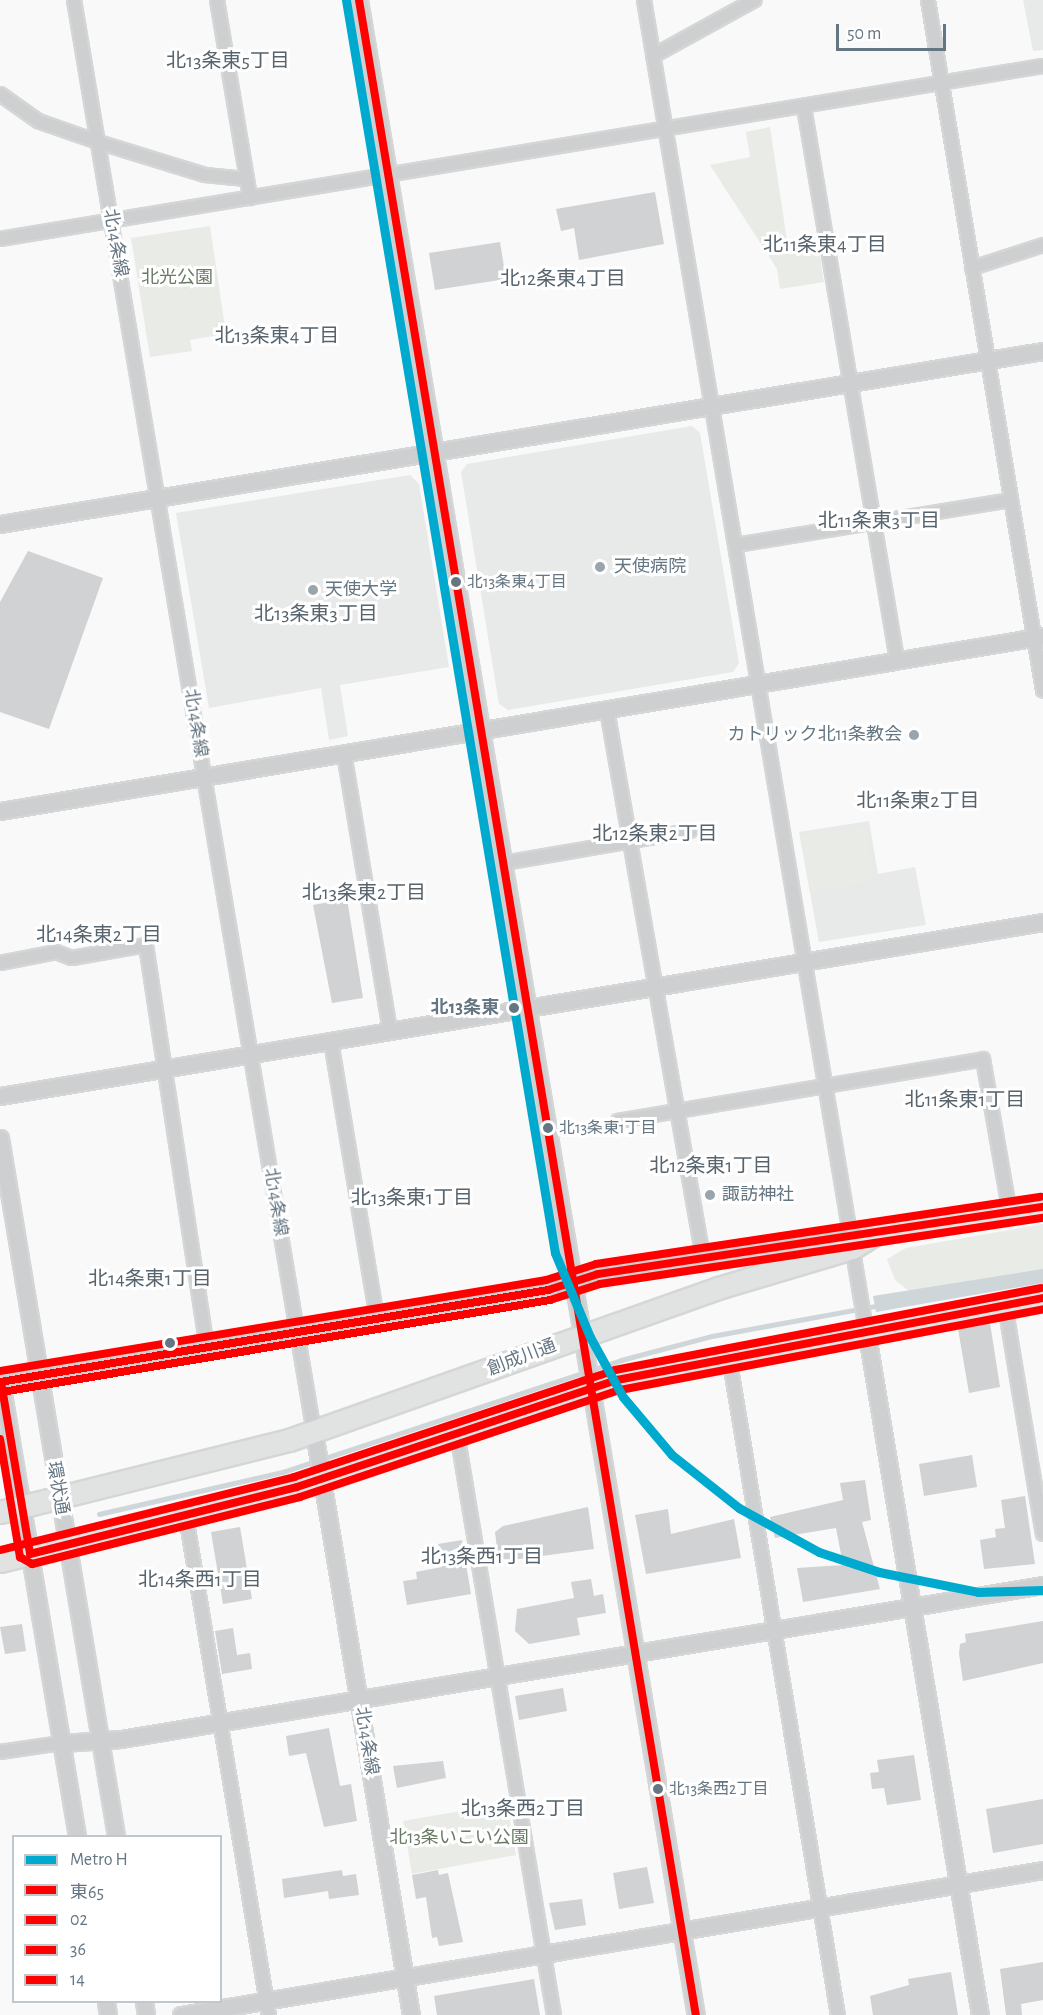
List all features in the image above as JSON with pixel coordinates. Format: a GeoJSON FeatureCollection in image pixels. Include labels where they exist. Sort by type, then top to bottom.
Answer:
{"type":"FeatureCollection","features":[{"type":"Feature","properties":{"kind":"highway","name":"創成川通"},"geometry":{"type":"LineString","coordinates":[[0,1512],[315,1438],[582,1335],[851,1240],[874,1234],[1043,1207]]}},
{"type":"Feature","properties":{"kind":"highway"},"geometry":{"type":"LineString","coordinates":[[0,1561],[186,1516],[457,1433],[590,1381],[729,1356],[865,1323],[1043,1298]]}},
{"type":"Feature","properties":{"kind":"street","name":"北14条線"},"geometry":{"type":"LineString","coordinates":[[74,0],[411,2015]]}},
{"type":"Feature","properties":{"kind":"street"},"geometry":{"type":"LineString","coordinates":[[217,0],[250,198]]}},
{"type":"Feature","properties":{"kind":"street"},"geometry":{"type":"LineString","coordinates":[[359,0],[696,2015]]}},
{"type":"Feature","properties":{"kind":"street"},"geometry":{"type":"LineString","coordinates":[[644,0],[980,2015]]}},
{"type":"Feature","properties":{"kind":"street"},"geometry":{"type":"LineString","coordinates":[[653,56],[755,0]]}},
{"type":"Feature","properties":{"kind":"street"},"geometry":{"type":"LineString","coordinates":[[928,0],[972,268],[990,360],[1010,500],[1038,637],[1043,690]]}},
{"type":"Feature","properties":{"kind":"street"},"geometry":{"type":"LineString","coordinates":[[0,239],[1043,66]]}},
{"type":"Feature","properties":{"kind":"street"},"geometry":{"type":"LineString","coordinates":[[0,94],[38,121],[98,142],[206,175],[246,178]]}},
{"type":"Feature","properties":{"kind":"street"},"geometry":{"type":"LineString","coordinates":[[804,107],[897,660]]}},
{"type":"Feature","properties":{"kind":"street"},"geometry":{"type":"LineString","coordinates":[[972,268],[1043,245]]}},
{"type":"Feature","properties":{"kind":"street"},"geometry":{"type":"LineString","coordinates":[[0,524],[1043,351]]}},
{"type":"Feature","properties":{"kind":"street"},"geometry":{"type":"LineString","coordinates":[[736,545],[1010,500]]}},
{"type":"Feature","properties":{"kind":"street"},"geometry":{"type":"LineString","coordinates":[[0,811],[1038,637]]}},
{"type":"Feature","properties":{"kind":"street"},"geometry":{"type":"LineString","coordinates":[[607,710],[703,1257]]}},
{"type":"Feature","properties":{"kind":"street"},"geometry":{"type":"LineString","coordinates":[[344,753],[390,1031]]}},
{"type":"Feature","properties":{"kind":"street"},"geometry":{"type":"LineString","coordinates":[[504,863],[690,831]]}},
{"type":"Feature","properties":{"kind":"street"},"geometry":{"type":"LineString","coordinates":[[0,1096],[1043,922]]}},
{"type":"Feature","properties":{"kind":"street"},"geometry":{"type":"LineString","coordinates":[[0,963],[56,952],[72,958],[146,945],[207,1346]]}},
{"type":"Feature","properties":{"kind":"street"},"geometry":{"type":"LineString","coordinates":[[330,1041],[377,1318]]}},
{"type":"Feature","properties":{"kind":"street"},"geometry":{"type":"LineString","coordinates":[[618,1121],[983,1059],[1010,1213]]}},
{"type":"Feature","properties":{"kind":"street","name":"環状通"},"geometry":{"type":"LineString","coordinates":[[0,1138],[58,1498],[116,1835]]}},
{"type":"Feature","properties":{"kind":"street"},"geometry":{"type":"LineString","coordinates":[[0,1380],[38,1376],[377,1318],[703,1257],[851,1240]]}},
{"type":"Feature","properties":{"kind":"street"},"geometry":{"type":"LineString","coordinates":[[1005,1305],[1043,1534]]}},
{"type":"Feature","properties":{"kind":"street"},"geometry":{"type":"LineString","coordinates":[[729,1356],[838,2015]]}},
{"type":"Feature","properties":{"kind":"street","name":"環状通"},"geometry":{"type":"LineString","coordinates":[[0,1380],[77,1835]]}},
{"type":"Feature","properties":{"kind":"street"},"geometry":{"type":"LineString","coordinates":[[457,1433],[554,2015]]}},
{"type":"Feature","properties":{"kind":"street"},"geometry":{"type":"LineString","coordinates":[[186,1516],[267,2008]]}},
{"type":"Feature","properties":{"kind":"street"},"geometry":{"type":"LineString","coordinates":[[0,1752],[62,1743],[100,1741],[220,1722],[1043,1585]]}},
{"type":"Feature","properties":{"kind":"street"},"geometry":{"type":"LineString","coordinates":[[181,2015],[267,2008],[405,1977],[1043,1870]]}},
{"type":"Feature","properties":{"kind":"shaded area"},"geometry":{"type":"Polygon","coordinates":[[[1023,0],[1043,0],[1043,50],[1033,51],[1023,0]]]}},
{"type":"Feature","properties":{"kind":"shaded area","name":"天使病院"},"geometry":{"type":"Polygon","coordinates":[[[692,426],[700,433],[739,663],[733,672],[508,710],[499,704],[461,472],[467,464],[692,426]]]}},
{"type":"Feature","properties":{"kind":"shaded area","name":"天使大学"},"geometry":{"type":"Polygon","coordinates":[[[410,475],[419,484],[449,667],[340,685],[348,736],[329,740],[321,688],[209,708],[176,513],[410,475]]]}},
{"type":"Feature","properties":{"kind":"shaded area"},"geometry":{"type":"Polygon","coordinates":[[[869,821],[878,874],[915,867],[926,925],[819,942],[799,832],[869,821]]]}},
{"type":"Feature","properties":{"kind":"shaded area"},"geometry":{"type":"Polygon","coordinates":[[[1043,1269],[1043,1283],[876,1312],[873,1296],[1043,1269]]]}},
{"type":"Feature","properties":{"kind":"green space"},"geometry":{"type":"Polygon","coordinates":[[[770,127],[789,254],[819,250],[824,282],[780,289],[777,269],[710,165],[750,157],[746,132],[770,127]]]}},
{"type":"Feature","properties":{"kind":"green space","name":"北光公園"},"geometry":{"type":"Polygon","coordinates":[[[210,226],[226,334],[190,340],[192,351],[150,357],[131,238],[210,226]]]}},
{"type":"Feature","properties":{"kind":"green space"},"geometry":{"type":"Polygon","coordinates":[[[867,827],[874,881],[810,892],[800,835],[867,827]]]}},
{"type":"Feature","properties":{"kind":"green space"},"geometry":{"type":"Polygon","coordinates":[[[1043,1224],[1043,1272],[910,1292],[895,1280],[887,1259],[906,1248],[1043,1224]]]}},
{"type":"Feature","properties":{"kind":"green space","name":"北13条いこい公園"},"geometry":{"type":"Polygon","coordinates":[[[507,1803],[516,1855],[412,1874],[403,1821],[507,1803]]]}},
{"type":"Feature","properties":{"kind":"building"},"geometry":{"type":"Polygon","coordinates":[[[655,192],[664,244],[579,260],[574,228],[561,231],[556,209],[655,192]]]}},
{"type":"Feature","properties":{"kind":"building"},"geometry":{"type":"Polygon","coordinates":[[[500,242],[506,279],[435,290],[429,253],[500,242]]]}},
{"type":"Feature","properties":{"kind":"building"},"geometry":{"type":"Polygon","coordinates":[[[28,551],[103,578],[49,729],[0,712],[0,602],[28,551]]]}},
{"type":"Feature","properties":{"kind":"building"},"geometry":{"type":"Polygon","coordinates":[[[347,899],[363,998],[332,1003],[313,905],[347,899]]]}},
{"type":"Feature","properties":{"kind":"building"},"geometry":{"type":"Polygon","coordinates":[[[990,1323],[1000,1387],[969,1393],[958,1329],[990,1323]]]}},
{"type":"Feature","properties":{"kind":"building"},"geometry":{"type":"Polygon","coordinates":[[[972,1455],[977,1487],[924,1496],[919,1464],[972,1455]]]}},
{"type":"Feature","properties":{"kind":"building"},"geometry":{"type":"Polygon","coordinates":[[[865,1480],[871,1520],[862,1522],[880,1589],[803,1602],[797,1568],[843,1565],[836,1528],[775,1538],[770,1517],[843,1500],[840,1483],[865,1480]]]}},
{"type":"Feature","properties":{"kind":"building"},"geometry":{"type":"Polygon","coordinates":[[[1025,1496],[1035,1564],[984,1569],[980,1540],[996,1537],[995,1529],[1005,1528],[1001,1500],[1025,1496]]]}},
{"type":"Feature","properties":{"kind":"building"},"geometry":{"type":"Polygon","coordinates":[[[588,1507],[594,1549],[505,1561],[498,1557],[495,1532],[503,1526],[588,1507]]]}},
{"type":"Feature","properties":{"kind":"building"},"geometry":{"type":"Polygon","coordinates":[[[668,1509],[671,1534],[734,1519],[741,1558],[646,1574],[635,1515],[668,1509]]]}},
{"type":"Feature","properties":{"kind":"building"},"geometry":{"type":"Polygon","coordinates":[[[240,1527],[252,1599],[223,1604],[211,1532],[240,1527]]]}},
{"type":"Feature","properties":{"kind":"building"},"geometry":{"type":"Polygon","coordinates":[[[462,1540],[471,1594],[407,1605],[403,1581],[417,1579],[416,1572],[442,1567],[438,1544],[462,1540]]]}},
{"type":"Feature","properties":{"kind":"building"},"geometry":{"type":"Polygon","coordinates":[[[591,1579],[594,1596],[603,1594],[606,1613],[577,1618],[580,1635],[529,1644],[515,1631],[517,1609],[574,1598],[571,1582],[591,1579]]]}},
{"type":"Feature","properties":{"kind":"building"},"geometry":{"type":"Polygon","coordinates":[[[1043,1621],[1043,1663],[963,1681],[959,1654],[960,1644],[966,1642],[965,1634],[1043,1621]]]}},
{"type":"Feature","properties":{"kind":"building"},"geometry":{"type":"Polygon","coordinates":[[[22,1624],[26,1651],[5,1654],[0,1627],[22,1624]]]}},
{"type":"Feature","properties":{"kind":"building"},"geometry":{"type":"Polygon","coordinates":[[[233,1628],[237,1655],[250,1653],[252,1669],[222,1674],[215,1631],[233,1628]]]}},
{"type":"Feature","properties":{"kind":"building"},"geometry":{"type":"Polygon","coordinates":[[[563,1688],[567,1711],[519,1720],[515,1696],[563,1688]]]}},
{"type":"Feature","properties":{"kind":"building"},"geometry":{"type":"Polygon","coordinates":[[[329,1728],[340,1786],[351,1784],[357,1821],[324,1827],[306,1753],[289,1756],[286,1736],[329,1728]]]}},
{"type":"Feature","properties":{"kind":"building"},"geometry":{"type":"Polygon","coordinates":[[[914,1755],[921,1800],[887,1805],[884,1788],[872,1789],[870,1773],[879,1772],[877,1760],[914,1755]]]}},
{"type":"Feature","properties":{"kind":"building"},"geometry":{"type":"Polygon","coordinates":[[[443,1761],[446,1778],[397,1788],[393,1766],[443,1761]]]}},
{"type":"Feature","properties":{"kind":"building"},"geometry":{"type":"Polygon","coordinates":[[[1043,1799],[1043,1844],[993,1853],[986,1809],[1043,1799]]]}},
{"type":"Feature","properties":{"kind":"building"},"geometry":{"type":"Polygon","coordinates":[[[647,1867],[654,1903],[619,1909],[613,1873],[647,1867]]]}},
{"type":"Feature","properties":{"kind":"building"},"geometry":{"type":"Polygon","coordinates":[[[342,1870],[343,1876],[356,1874],[359,1895],[329,1899],[328,1891],[284,1898],[282,1879],[342,1870]]]}},
{"type":"Feature","properties":{"kind":"building"},"geometry":{"type":"Polygon","coordinates":[[[438,1870],[439,1875],[448,1873],[463,1942],[439,1946],[437,1937],[432,1938],[426,1897],[416,1899],[412,1875],[438,1870]]]}},
{"type":"Feature","properties":{"kind":"building"},"geometry":{"type":"Polygon","coordinates":[[[582,1899],[586,1925],[555,1930],[549,1903],[582,1899]]]}},
{"type":"Feature","properties":{"kind":"building"},"geometry":{"type":"Polygon","coordinates":[[[1043,1962],[1043,2000],[1021,2004],[1022,2015],[1006,2015],[1000,1969],[1043,1962]]]}},
{"type":"Feature","properties":{"kind":"building"},"geometry":{"type":"Polygon","coordinates":[[[951,1972],[958,2015],[873,2015],[870,1996],[909,1985],[908,1979],[951,1972]]]}},
{"type":"Feature","properties":{"kind":"building"},"geometry":{"type":"Polygon","coordinates":[[[534,1979],[540,2015],[437,2015],[434,1996],[534,1979]]]}},
{"type":"Feature","properties":{"kind":"waterway"},"geometry":{"type":"LineString","coordinates":[[99,1514],[283,1472],[621,1360],[712,1336],[881,1305]]}},
{"type":"Feature","properties":{"kind":"metro line","name":"H"},"geometry":{"type":"LineString","coordinates":[[346,0],[555,1253],[590,1337],[623,1397],[672,1455],[739,1508],[819,1552],[879,1572],[978,1592],[1043,1590]]}},
{"type":"Feature","properties":{"kind":"transit line","name":"東65"},"geometry":{"type":"LineString","coordinates":[[359,0],[696,2015]]}},
{"type":"Feature","properties":{"kind":"transit line","name":"14"},"geometry":{"type":"LineString","coordinates":[[0,1371],[546,1280],[596,1264],[1041,1197]]}},
{"type":"Feature","properties":{"kind":"transit line","name":"02"},"geometry":{"type":"LineString","coordinates":[[0,1382],[548,1290],[598,1274],[1043,1207]]}},
{"type":"Feature","properties":{"kind":"transit line","name":"36"},"geometry":{"type":"LineString","coordinates":[[2,1392],[550,1300],[600,1284],[1043,1218]]}},
{"type":"Feature","properties":{"kind":"transit line","name":"14"},"geometry":{"type":"LineString","coordinates":[[0,1550],[294,1477],[615,1370],[1041,1288]]}},
{"type":"Feature","properties":{"kind":"transit line","name":"02"},"geometry":{"type":"LineString","coordinates":[[1,1382],[30,1554],[297,1487],[617,1380],[1043,1298]]}},
{"type":"Feature","properties":{"kind":"transit line","name":"36"},"geometry":{"type":"LineString","coordinates":[[0,1439],[20,1557],[32,1564],[300,1497],[620,1390],[1043,1309]]}},
{"type":"Feature","properties":{"kind":"place","name":"天使病院"},"geometry":{"type":"Point","coordinates":[600,567]}},
{"type":"Feature","properties":{"kind":"place","name":"北13条東4丁目"},"geometry":{"type":"Point","coordinates":[456,582]}},
{"type":"Feature","properties":{"kind":"place","name":"天使大学"},"geometry":{"type":"Point","coordinates":[313,590]}},
{"type":"Feature","properties":{"kind":"place","name":"カトリック北11条教会"},"geometry":{"type":"Point","coordinates":[914,735]}},
{"type":"Feature","properties":{"kind":"place","name":"北13条東"},"geometry":{"type":"Point","coordinates":[514,1008]}},
{"type":"Feature","properties":{"kind":"place","name":"北13条東1丁目"},"geometry":{"type":"Point","coordinates":[548,1128]}},
{"type":"Feature","properties":{"kind":"place","name":"諏訪神社"},"geometry":{"type":"Point","coordinates":[710,1195]}},
{"type":"Feature","properties":{"kind":"place","name":"北13条西2丁目"},"geometry":{"type":"Point","coordinates":[658,1789]}},
{"type":"Feature","properties":{"kind":"district","name":"北13条東5丁目"},"geometry":{"type":"Point","coordinates":[228,61]}},
{"type":"Feature","properties":{"kind":"district","name":"北11条東4丁目"},"geometry":{"type":"Point","coordinates":[825,245]}},
{"type":"Feature","properties":{"kind":"district","name":"北12条東4丁目"},"geometry":{"type":"Point","coordinates":[563,279]}},
{"type":"Feature","properties":{"kind":"district","name":"北13条東4丁目"},"geometry":{"type":"Point","coordinates":[277,336]}},
{"type":"Feature","properties":{"kind":"district","name":"北11条東3丁目"},"geometry":{"type":"Point","coordinates":[879,521]}},
{"type":"Feature","properties":{"kind":"district","name":"北13条東3丁目"},"geometry":{"type":"Point","coordinates":[316,614]}},
{"type":"Feature","properties":{"kind":"district","name":"北11条東2丁目"},"geometry":{"type":"Point","coordinates":[918,801]}},
{"type":"Feature","properties":{"kind":"district","name":"北12条東2丁目"},"geometry":{"type":"Point","coordinates":[655,834]}},
{"type":"Feature","properties":{"kind":"district","name":"北13条東2丁目"},"geometry":{"type":"Point","coordinates":[364,893]}},
{"type":"Feature","properties":{"kind":"district","name":"北14条東2丁目"},"geometry":{"type":"Point","coordinates":[99,935]}},
{"type":"Feature","properties":{"kind":"district","name":"北11条東1丁目"},"geometry":{"type":"Point","coordinates":[965,1100]}},
{"type":"Feature","properties":{"kind":"district","name":"北12条東1丁目"},"geometry":{"type":"Point","coordinates":[711,1166]}},
{"type":"Feature","properties":{"kind":"district","name":"北13条東1丁目"},"geometry":{"type":"Point","coordinates":[412,1198]}},
{"type":"Feature","properties":{"kind":"district","name":"北14条東1丁目"},"geometry":{"type":"Point","coordinates":[150,1279]}},
{"type":"Feature","properties":{"kind":"district","name":"北13条西1丁目"},"geometry":{"type":"Point","coordinates":[482,1557]}},
{"type":"Feature","properties":{"kind":"district","name":"北14条西1丁目"},"geometry":{"type":"Point","coordinates":[200,1580]}},
{"type":"Feature","properties":{"kind":"district","name":"北13条西2丁目"},"geometry":{"type":"Point","coordinates":[523,1809]}}]}
